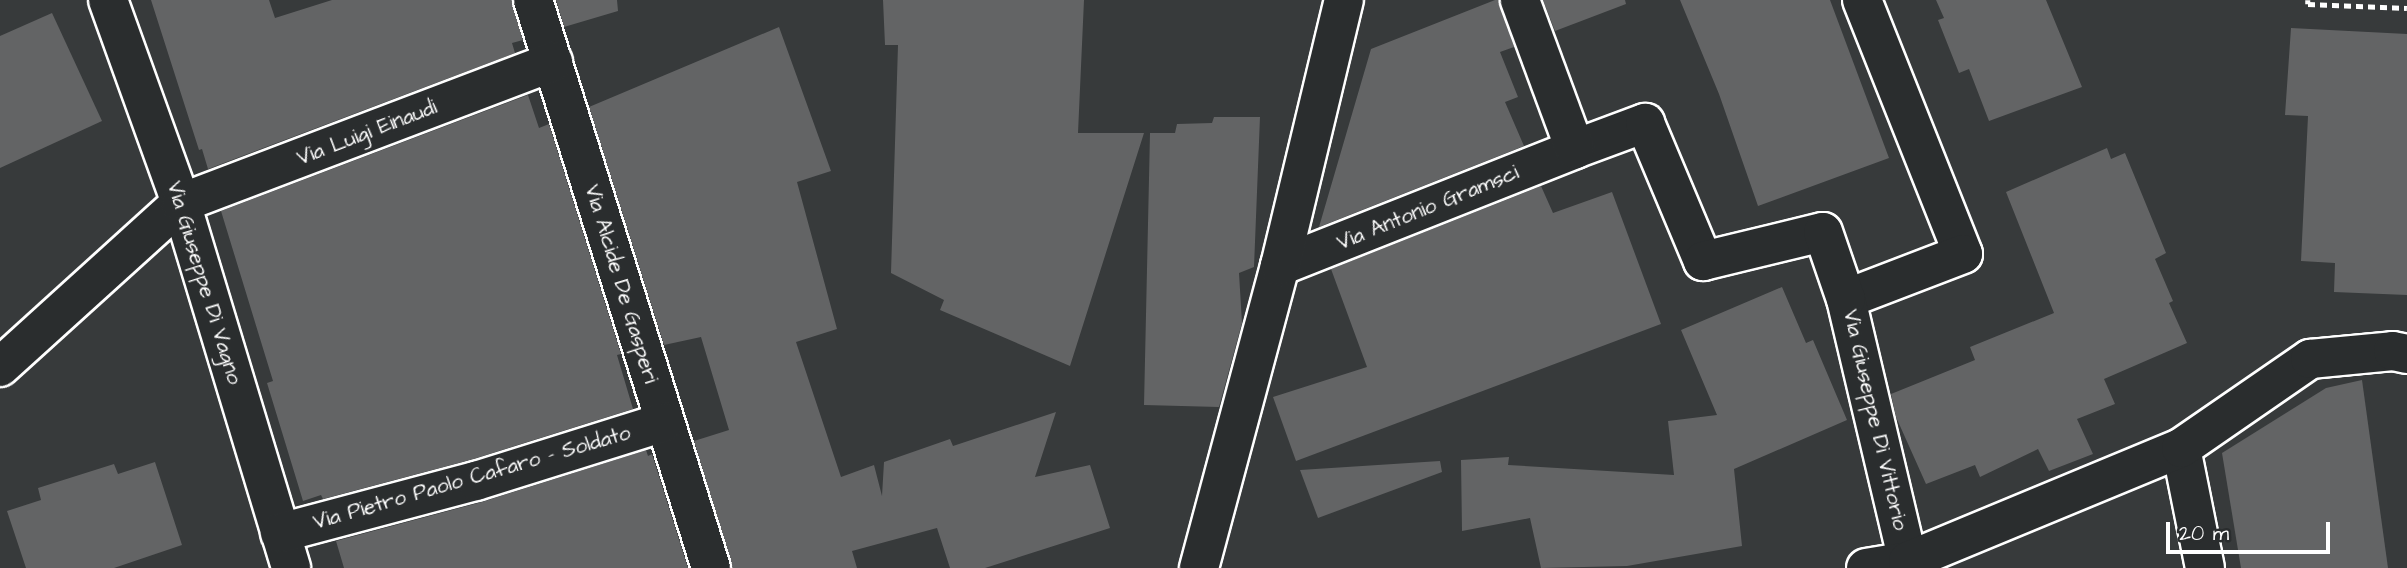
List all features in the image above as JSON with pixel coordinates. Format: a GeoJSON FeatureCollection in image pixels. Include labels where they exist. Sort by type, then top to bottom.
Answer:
{"type":"FeatureCollection","features":[{"type":"Feature","properties":{"kind":"street","name":"Via Giuseppe Di Vagno"},"geometry":{"type":"LineString","coordinates":[[107,0],[181,203],[286,550]]}},
{"type":"Feature","properties":{"kind":"street","name":"Via Alcide De Gasperi"},"geometry":{"type":"LineString","coordinates":[[533,0],[712,568]]}},
{"type":"Feature","properties":{"kind":"street"},"geometry":{"type":"LineString","coordinates":[[1199,568],[1280,267],[1344,0]]}},
{"type":"Feature","properties":{"kind":"street"},"geometry":{"type":"LineString","coordinates":[[1520,0],[1575,149]]}},
{"type":"Feature","properties":{"kind":"street","name":"Via Giuseppe Di Vittorio"},"geometry":{"type":"LineString","coordinates":[[1862,0],[1963,254],[1846,299],[1908,561]]}},
{"type":"Feature","properties":{"kind":"street","name":"Via Luigi Einaudi"},"geometry":{"type":"LineString","coordinates":[[181,203],[552,62]]}},
{"type":"Feature","properties":{"kind":"street","name":"Via Antonio Gramsci"},"geometry":{"type":"LineString","coordinates":[[1280,267],[1645,123],[1703,261],[1823,232],[1846,299]]}},
{"type":"Feature","properties":{"kind":"street"},"geometry":{"type":"LineString","coordinates":[[0,368],[181,203]]}},
{"type":"Feature","properties":{"kind":"street"},"geometry":{"type":"LineString","coordinates":[[1866,568],[1908,561],[2181,448],[2310,359],[2393,351],[2407,354]]}},
{"type":"Feature","properties":{"kind":"street","name":"Via Pietro Paolo Cafaro - Soldato"},"geometry":{"type":"LineString","coordinates":[[286,550],[476,481],[664,422]]}},
{"type":"Feature","properties":{"kind":"street"},"geometry":{"type":"LineString","coordinates":[[2181,448],[2204,568]]}},
{"type":"Feature","properties":{"kind":"path"},"geometry":{"type":"LineString","coordinates":[[2308,0],[2308,4],[2407,8]]}},
{"type":"Feature","properties":{"kind":"building"},"geometry":{"type":"Polygon","coordinates":[[[151,0],[269,0],[275,18],[332,0],[512,0],[523,40],[512,43],[515,53],[208,169],[202,149],[199,150],[151,0]]]}},
{"type":"Feature","properties":{"kind":"building"},"geometry":{"type":"Polygon","coordinates":[[[556,0],[617,0],[618,11],[564,27],[556,0]]]}},
{"type":"Feature","properties":{"kind":"building"},"geometry":{"type":"Polygon","coordinates":[[[883,0],[1084,0],[1078,133],[1144,133],[1070,366],[940,310],[944,300],[891,273],[898,45],[885,45],[883,0]]]}},
{"type":"Feature","properties":{"kind":"building"},"geometry":{"type":"Polygon","coordinates":[[[1499,0],[1514,47],[1500,52],[1518,97],[1505,102],[1524,146],[1319,227],[1371,49],[1499,0]]]}},
{"type":"Feature","properties":{"kind":"building"},"geometry":{"type":"Polygon","coordinates":[[[1543,0],[1625,0],[1626,4],[1555,31],[1543,0]]]}},
{"type":"Feature","properties":{"kind":"building"},"geometry":{"type":"Polygon","coordinates":[[[1680,0],[1830,0],[1889,158],[1758,206],[1719,94],[1680,0]]]}},
{"type":"Feature","properties":{"kind":"building"},"geometry":{"type":"Polygon","coordinates":[[[1936,0],[2046,0],[2082,87],[1989,121],[1969,69],[1959,73],[1938,20],[1944,18],[1936,0]]]}},
{"type":"Feature","properties":{"kind":"building"},"geometry":{"type":"Polygon","coordinates":[[[52,13],[102,121],[0,168],[0,36],[52,13]]]}},
{"type":"Feature","properties":{"kind":"building"},"geometry":{"type":"Polygon","coordinates":[[[779,27],[831,171],[797,182],[837,329],[796,342],[841,477],[874,465],[882,496],[884,462],[950,439],[953,446],[1056,412],[1035,477],[1090,465],[1110,528],[985,568],[950,568],[937,528],[852,551],[857,568],[732,568],[694,441],[729,430],[701,337],[664,345],[589,107],[779,27]]]}},
{"type":"Feature","properties":{"kind":"building"},"geometry":{"type":"Polygon","coordinates":[[[2291,28],[2407,34],[2407,295],[2334,292],[2335,263],[2301,261],[2308,116],[2285,115],[2291,28]]]}},
{"type":"Feature","properties":{"kind":"building"},"geometry":{"type":"Polygon","coordinates":[[[528,95],[539,128],[549,124],[621,354],[617,355],[633,409],[470,460],[323,499],[321,495],[303,501],[267,383],[273,381],[221,211],[528,95]]]}},
{"type":"Feature","properties":{"kind":"building"},"geometry":{"type":"Polygon","coordinates":[[[1214,117],[1260,117],[1254,267],[1239,273],[1242,323],[1219,407],[1144,405],[1150,133],[1175,133],[1177,124],[1212,123],[1214,117]]]}},
{"type":"Feature","properties":{"kind":"building"},"geometry":{"type":"Polygon","coordinates":[[[2107,148],[2111,159],[2125,153],[2166,253],[2155,259],[2173,301],[2169,303],[2187,343],[2104,379],[2115,404],[2077,419],[2093,454],[2049,471],[2038,449],[1980,477],[1975,465],[1926,484],[1896,417],[1891,394],[1975,360],[1970,347],[2054,313],[2006,192],[2107,148]]]}},
{"type":"Feature","properties":{"kind":"building"},"geometry":{"type":"Polygon","coordinates":[[[1541,186],[1553,213],[1612,192],[1661,324],[1296,461],[1273,397],[1367,367],[1331,269],[1541,186]]]}},
{"type":"Feature","properties":{"kind":"building"},"geometry":{"type":"Polygon","coordinates":[[[1782,287],[1806,343],[1813,340],[1847,420],[1734,469],[1742,546],[1627,566],[1541,568],[1530,518],[1462,531],[1461,460],[1509,457],[1508,465],[1674,475],[1668,421],[1717,415],[1681,330],[1782,287]]]}},
{"type":"Feature","properties":{"kind":"building"},"geometry":{"type":"Polygon","coordinates":[[[2362,380],[2388,568],[2241,568],[2222,453],[2326,388],[2362,380]]]}},
{"type":"Feature","properties":{"kind":"building"},"geometry":{"type":"Polygon","coordinates":[[[646,450],[648,456],[652,454],[688,568],[344,568],[336,541],[482,502],[646,450]]]}},
{"type":"Feature","properties":{"kind":"building"},"geometry":{"type":"Polygon","coordinates":[[[1440,461],[1442,472],[1318,518],[1300,470],[1440,461]]]}},
{"type":"Feature","properties":{"kind":"building"},"geometry":{"type":"Polygon","coordinates":[[[155,462],[182,545],[114,568],[26,568],[7,511],[41,500],[38,488],[114,464],[118,474],[155,462]]]}}]}
